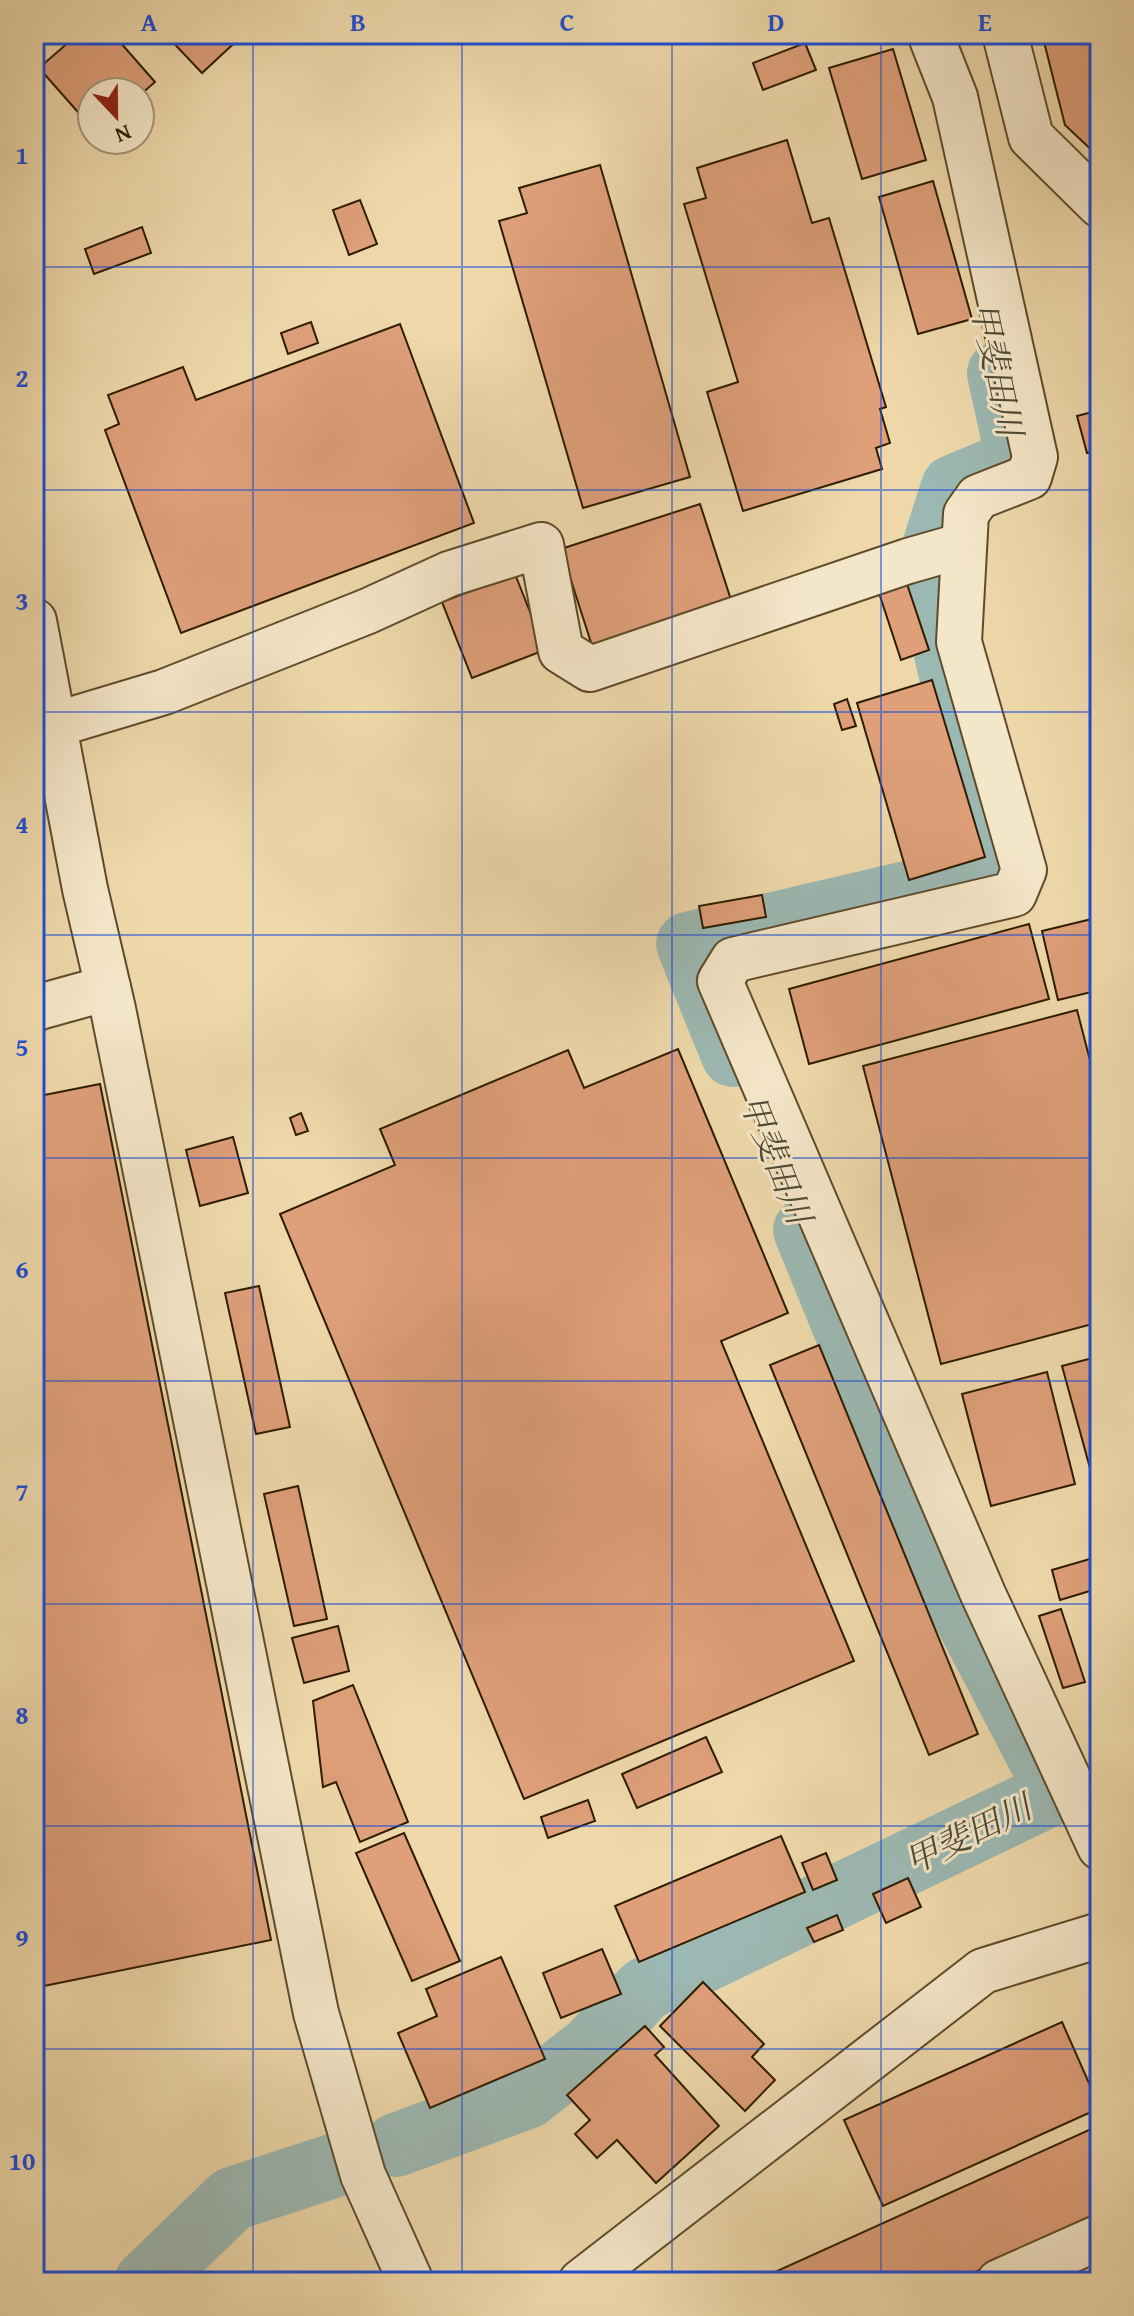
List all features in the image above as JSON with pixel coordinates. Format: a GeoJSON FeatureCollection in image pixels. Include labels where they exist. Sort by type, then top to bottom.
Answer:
{"type":"FeatureCollection","features":[{"type":"Feature","properties":{"kind":"street"},"geometry":{"type":"LineString","coordinates":[[54,725],[164,692],[368,611],[449,574],[541,545],[561,651],[590,669],[939,552],[978,497],[1029,477],[1035,457],[955,97],[930,34]]}},
{"type":"Feature","properties":{"kind":"street"},"geometry":{"type":"LineString","coordinates":[[1005,34],[1031,137],[1100,205]]}},
{"type":"Feature","properties":{"kind":"street"},"geometry":{"type":"LineString","coordinates":[[939,552],[959,642],[1024,870],[1014,894],[733,960],[720,981],[983,1594],[1100,1847]]}},
{"type":"Feature","properties":{"kind":"street"},"geometry":{"type":"LineString","coordinates":[[34,621],[85,889],[108,988],[316,2013],[363,2175],[411,2282]]}},
{"type":"Feature","properties":{"kind":"street"},"geometry":{"type":"LineString","coordinates":[[34,1010],[108,988]]}},
{"type":"Feature","properties":{"kind":"street"},"geometry":{"type":"LineString","coordinates":[[581,2282],[983,1971],[1100,1935]]}},
{"type":"Feature","properties":{"kind":"street"},"geometry":{"type":"LineString","coordinates":[[999,2282],[1100,2237]]}},
{"type":"Feature","properties":{"kind":"building"},"geometry":{"type":"Polygon","coordinates":[[[78,34],[113,34],[150,76],[76,76],[76,110],[39,68],[78,34]]]}},
{"type":"Feature","properties":{"kind":"building"},"geometry":{"type":"Polygon","coordinates":[[[165,34],[244,34],[202,73],[165,34]]]}},
{"type":"Feature","properties":{"kind":"building"},"geometry":{"type":"Polygon","coordinates":[[[1042,34],[1100,34],[1100,158],[1065,125],[1042,34]]]}},
{"type":"Feature","properties":{"kind":"building"},"geometry":{"type":"Polygon","coordinates":[[[805,43],[816,70],[763,90],[753,63],[805,43]]]}},
{"type":"Feature","properties":{"kind":"building"},"geometry":{"type":"Polygon","coordinates":[[[893,49],[926,160],[862,179],[829,68],[893,49]]]}},
{"type":"Feature","properties":{"kind":"building"},"geometry":{"type":"Polygon","coordinates":[[[787,140],[812,223],[829,218],[886,407],[880,409],[890,443],[876,448],[882,469],[743,511],[707,392],[738,382],[684,204],[706,198],[697,168],[787,140]]]}},
{"type":"Feature","properties":{"kind":"building"},"geometry":{"type":"Polygon","coordinates":[[[600,165],[690,477],[583,508],[499,221],[527,213],[519,188],[600,165]]]}},
{"type":"Feature","properties":{"kind":"building"},"geometry":{"type":"Polygon","coordinates":[[[933,181],[972,319],[918,334],[879,197],[933,181]]]}},
{"type":"Feature","properties":{"kind":"building"},"geometry":{"type":"Polygon","coordinates":[[[360,200],[377,244],[349,255],[333,210],[360,200]]]}},
{"type":"Feature","properties":{"kind":"building"},"geometry":{"type":"Polygon","coordinates":[[[142,227],[151,253],[94,274],[85,249],[142,227]]]}},
{"type":"Feature","properties":{"kind":"building"},"geometry":{"type":"Polygon","coordinates":[[[311,322],[318,343],[288,354],[281,333],[311,322]]]}},
{"type":"Feature","properties":{"kind":"building"},"geometry":{"type":"Polygon","coordinates":[[[400,324],[474,523],[181,633],[105,430],[119,424],[108,395],[183,367],[196,400],[400,324]]]}},
{"type":"Feature","properties":{"kind":"building"},"geometry":{"type":"Polygon","coordinates":[[[1100,410],[1100,450],[1087,453],[1077,416],[1100,410]]]}},
{"type":"Feature","properties":{"kind":"building"},"geometry":{"type":"Polygon","coordinates":[[[700,504],[733,606],[594,652],[561,549],[700,504]]]}},
{"type":"Feature","properties":{"kind":"building"},"geometry":{"type":"Polygon","coordinates":[[[515,574],[545,650],[472,678],[442,602],[515,574]]]}},
{"type":"Feature","properties":{"kind":"building"},"geometry":{"type":"Polygon","coordinates":[[[907,584],[929,650],[901,660],[879,593],[907,584]]]}},
{"type":"Feature","properties":{"kind":"building"},"geometry":{"type":"Polygon","coordinates":[[[932,680],[985,857],[909,880],[857,703],[932,680]]]}},
{"type":"Feature","properties":{"kind":"building"},"geometry":{"type":"Polygon","coordinates":[[[847,699],[856,726],[842,730],[834,704],[847,699]]]}},
{"type":"Feature","properties":{"kind":"building"},"geometry":{"type":"Polygon","coordinates":[[[762,895],[766,917],[703,928],[699,906],[762,895]]]}},
{"type":"Feature","properties":{"kind":"building"},"geometry":{"type":"Polygon","coordinates":[[[1100,917],[1100,990],[1058,1000],[1042,931],[1100,917]]]}},
{"type":"Feature","properties":{"kind":"building"},"geometry":{"type":"Polygon","coordinates":[[[1029,924],[1049,999],[809,1064],[789,989],[1029,924]]]}},
{"type":"Feature","properties":{"kind":"building"},"geometry":{"type":"Polygon","coordinates":[[[1077,1010],[1100,1099],[1100,1322],[941,1364],[863,1066],[1077,1010]]]}},
{"type":"Feature","properties":{"kind":"building"},"geometry":{"type":"Polygon","coordinates":[[[678,1049],[788,1313],[721,1341],[854,1661],[524,1799],[280,1214],[395,1165],[380,1129],[568,1050],[584,1088],[678,1049]]]}},
{"type":"Feature","properties":{"kind":"building"},"geometry":{"type":"Polygon","coordinates":[[[100,1084],[271,1940],[34,1988],[34,1097],[100,1084]]]}},
{"type":"Feature","properties":{"kind":"building"},"geometry":{"type":"Polygon","coordinates":[[[301,1113],[308,1131],[296,1135],[290,1118],[301,1113]]]}},
{"type":"Feature","properties":{"kind":"building"},"geometry":{"type":"Polygon","coordinates":[[[233,1137],[248,1193],[200,1206],[186,1150],[233,1137]]]}},
{"type":"Feature","properties":{"kind":"building"},"geometry":{"type":"Polygon","coordinates":[[[259,1286],[290,1427],[256,1434],[225,1293],[259,1286]]]}},
{"type":"Feature","properties":{"kind":"building"},"geometry":{"type":"Polygon","coordinates":[[[819,1345],[978,1734],[929,1755],[770,1365],[819,1345]]]}},
{"type":"Feature","properties":{"kind":"building"},"geometry":{"type":"Polygon","coordinates":[[[1100,1356],[1100,1477],[1093,1479],[1062,1366],[1100,1356]]]}},
{"type":"Feature","properties":{"kind":"building"},"geometry":{"type":"Polygon","coordinates":[[[1047,1372],[1075,1484],[991,1506],[962,1394],[1047,1372]]]}},
{"type":"Feature","properties":{"kind":"building"},"geometry":{"type":"Polygon","coordinates":[[[298,1486],[327,1619],[294,1626],[264,1494],[298,1486]]]}},
{"type":"Feature","properties":{"kind":"building"},"geometry":{"type":"Polygon","coordinates":[[[1100,1556],[1100,1588],[1060,1600],[1052,1570],[1100,1556]]]}},
{"type":"Feature","properties":{"kind":"building"},"geometry":{"type":"Polygon","coordinates":[[[1061,1609],[1085,1682],[1063,1688],[1039,1616],[1061,1609]]]}},
{"type":"Feature","properties":{"kind":"building"},"geometry":{"type":"Polygon","coordinates":[[[338,1626],[349,1671],[304,1683],[292,1638],[338,1626]]]}},
{"type":"Feature","properties":{"kind":"building"},"geometry":{"type":"Polygon","coordinates":[[[353,1685],[408,1822],[360,1842],[336,1782],[323,1787],[313,1701],[353,1685]]]}},
{"type":"Feature","properties":{"kind":"building"},"geometry":{"type":"Polygon","coordinates":[[[706,1737],[722,1772],[637,1808],[622,1774],[706,1737]]]}},
{"type":"Feature","properties":{"kind":"building"},"geometry":{"type":"Polygon","coordinates":[[[588,1800],[595,1821],[548,1838],[541,1817],[588,1800]]]}},
{"type":"Feature","properties":{"kind":"building"},"geometry":{"type":"Polygon","coordinates":[[[404,1833],[460,1961],[412,1981],[356,1853],[404,1833]]]}},
{"type":"Feature","properties":{"kind":"building"},"geometry":{"type":"Polygon","coordinates":[[[781,1836],[805,1892],[639,1962],[615,1906],[781,1836]]]}},
{"type":"Feature","properties":{"kind":"building"},"geometry":{"type":"Polygon","coordinates":[[[826,1853],[837,1880],[813,1890],[802,1863],[826,1853]]]}},
{"type":"Feature","properties":{"kind":"building"},"geometry":{"type":"Polygon","coordinates":[[[908,1878],[921,1907],[886,1923],[873,1894],[908,1878]]]}},
{"type":"Feature","properties":{"kind":"building"},"geometry":{"type":"Polygon","coordinates":[[[837,1915],[843,1930],[814,1942],[807,1928],[837,1915]]]}},
{"type":"Feature","properties":{"kind":"building"},"geometry":{"type":"Polygon","coordinates":[[[602,1949],[621,1994],[561,2018],[543,1973],[602,1949]]]}},
{"type":"Feature","properties":{"kind":"building"},"geometry":{"type":"Polygon","coordinates":[[[501,1957],[545,2059],[430,2108],[398,2033],[437,2016],[426,1989],[501,1957]]]}},
{"type":"Feature","properties":{"kind":"building"},"geometry":{"type":"Polygon","coordinates":[[[703,1982],[764,2044],[752,2057],[775,2080],[745,2111],[660,2026],[703,1982]]]}},
{"type":"Feature","properties":{"kind":"building"},"geometry":{"type":"Polygon","coordinates":[[[1062,2022],[1100,2108],[883,2206],[844,2120],[1062,2022]]]}},
{"type":"Feature","properties":{"kind":"building"},"geometry":{"type":"Polygon","coordinates":[[[645,2026],[664,2047],[655,2055],[719,2126],[656,2183],[617,2140],[597,2158],[575,2134],[590,2120],[567,2095],[645,2026]]]}},
{"type":"Feature","properties":{"kind":"building"},"geometry":{"type":"Polygon","coordinates":[[[1100,2125],[1100,2216],[953,2282],[753,2282],[1100,2125]]]}},
{"type":"Feature","properties":{"kind":"waterway","name":"甲斐田川"},"geometry":{"type":"LineString","coordinates":[[733,1055],[688,944],[997,872],[943,641],[931,556],[953,487],[1010,463],[1016,450],[999,373]]}},
{"type":"Feature","properties":{"kind":"waterway","name":"甲斐田川"},"geometry":{"type":"LineString","coordinates":[[396,2145],[527,2097],[591,2047],[645,1989],[1057,1791],[950,1586],[805,1230]]}},
{"type":"Feature","properties":{"kind":"waterway","name":"甲斐田川"},"geometry":{"type":"LineString","coordinates":[[146,2282],[232,2199],[345,2162]]}}]}
